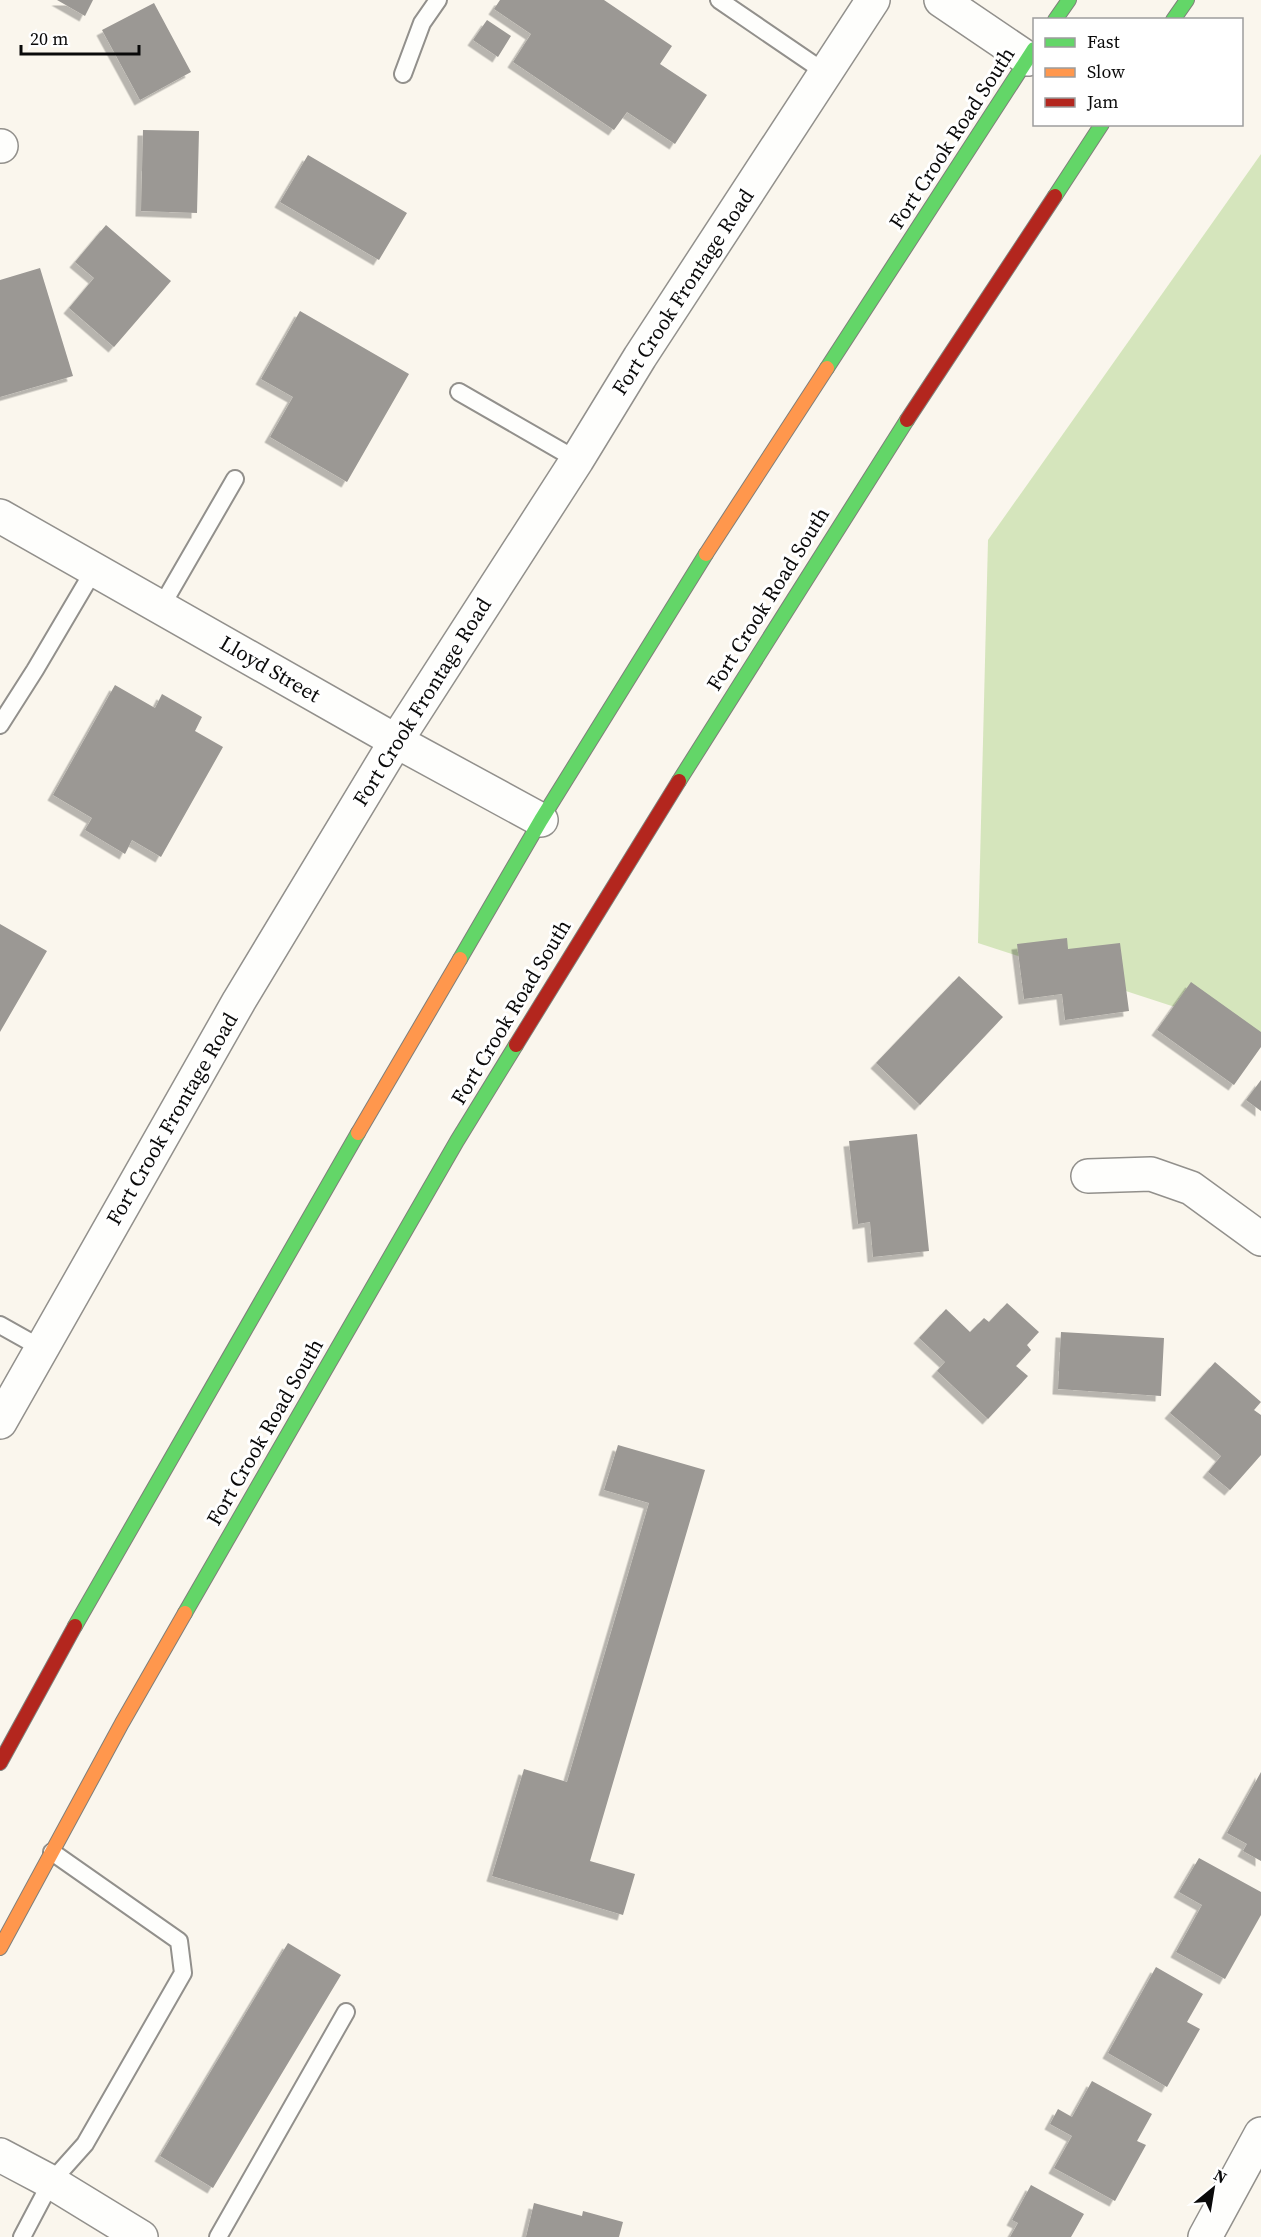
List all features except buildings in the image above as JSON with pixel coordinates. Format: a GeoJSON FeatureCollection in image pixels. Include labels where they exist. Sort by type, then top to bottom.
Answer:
{"type":"FeatureCollection","features":[{"type":"Feature","properties":{"kind":"main road"},"geometry":{"type":"LineString","coordinates":[[1056,18],[1069,0]]}},
{"type":"Feature","properties":{"kind":"main road"},"geometry":{"type":"LineString","coordinates":[[1174,18],[1187,0]]}},
{"type":"Feature","properties":{"kind":"main road","name":"Fort Crook Road South"},"geometry":{"type":"LineString","coordinates":[[0,1763],[255,1310],[541,820],[731,515],[1031,54]]}},
{"type":"Feature","properties":{"kind":"main road","name":"Fort Crook Road South"},"geometry":{"type":"LineString","coordinates":[[0,1948],[128,1712],[457,1141],[615,881],[759,653],[918,403],[1101,126]]}},
{"type":"Feature","properties":{"kind":"street","name":"Fort Crook Frontage Road"},"geometry":{"type":"LineString","coordinates":[[0,1422],[239,1001],[396,741],[577,460],[640,357],[873,0]]}},
{"type":"Feature","properties":{"kind":"street"},"geometry":{"type":"LineString","coordinates":[[941,0],[1031,54]]}},
{"type":"Feature","properties":{"kind":"street","name":"Lloyd Street"},"geometry":{"type":"LineString","coordinates":[[0,516],[396,741],[541,820]]}},
{"type":"Feature","properties":{"kind":"street"},"geometry":{"type":"LineString","coordinates":[[1088,1176],[1151,1174],[1191,1188],[1261,1239]]}},
{"type":"Feature","properties":{"kind":"street"},"geometry":{"type":"LineString","coordinates":[[1205,2237],[1261,2134]]}},
{"type":"Feature","properties":{"kind":"street"},"geometry":{"type":"LineString","coordinates":[[0,2155],[51,2182],[141,2237]]}},
{"type":"Feature","properties":{"kind":"lane"},"geometry":{"type":"LineString","coordinates":[[403,74],[422,22],[438,0]]}},
{"type":"Feature","properties":{"kind":"lane"},"geometry":{"type":"LineString","coordinates":[[719,0],[826,73]]}},
{"type":"Feature","properties":{"kind":"lane"},"geometry":{"type":"LineString","coordinates":[[459,392],[577,460]]}},
{"type":"Feature","properties":{"kind":"lane"},"geometry":{"type":"LineString","coordinates":[[161,607],[235,479]]}},
{"type":"Feature","properties":{"kind":"lane"},"geometry":{"type":"LineString","coordinates":[[0,725],[36,670],[94,570]]}},
{"type":"Feature","properties":{"kind":"lane"},"geometry":{"type":"LineString","coordinates":[[0,1325],[41,1348]]}},
{"type":"Feature","properties":{"kind":"lane"},"geometry":{"type":"LineString","coordinates":[[22,2237],[51,2182],[85,2144],[183,1973],[179,1941],[52,1852]]}},
{"type":"Feature","properties":{"kind":"lane"},"geometry":{"type":"LineString","coordinates":[[218,2237],[346,2012]]}},
{"type":"Feature","properties":{"kind":"green space"},"geometry":{"type":"Polygon","coordinates":[[[1261,154],[1261,1035],[978,943],[988,540],[1261,154]]]}},
{"type":"Feature","properties":{"kind":"traffic: fast"},"geometry":{"type":"LineString","coordinates":[[1056,18],[1069,0]]}},
{"type":"Feature","properties":{"kind":"traffic: fast"},"geometry":{"type":"LineString","coordinates":[[1174,18],[1187,0]]}},
{"type":"Feature","properties":{"kind":"traffic: fast"},"geometry":{"type":"LineString","coordinates":[[827,368],[1033,51]]}},
{"type":"Feature","properties":{"kind":"traffic: fast"},"geometry":{"type":"LineString","coordinates":[[1055,196],[1101,126]]}},
{"type":"Feature","properties":{"kind":"traffic: fast"},"geometry":{"type":"LineString","coordinates":[[679,781],[907,420]]}},
{"type":"Feature","properties":{"kind":"traffic: fast"},"geometry":{"type":"LineString","coordinates":[[460,959],[541,820],[706,554]]}},
{"type":"Feature","properties":{"kind":"traffic: fast"},"geometry":{"type":"LineString","coordinates":[[185,1613],[457,1141],[516,1045]]}},
{"type":"Feature","properties":{"kind":"traffic: fast"},"geometry":{"type":"LineString","coordinates":[[75,1626],[358,1133]]}},
{"type":"Feature","properties":{"kind":"traffic: slow"},"geometry":{"type":"LineString","coordinates":[[706,554],[827,368]]}},
{"type":"Feature","properties":{"kind":"traffic: slow"},"geometry":{"type":"LineString","coordinates":[[358,1133],[460,959]]}},
{"type":"Feature","properties":{"kind":"traffic: slow"},"geometry":{"type":"LineString","coordinates":[[0,1948],[122,1723],[185,1613]]}},
{"type":"Feature","properties":{"kind":"traffic: jam"},"geometry":{"type":"LineString","coordinates":[[907,420],[1055,196]]}},
{"type":"Feature","properties":{"kind":"traffic: jam"},"geometry":{"type":"LineString","coordinates":[[516,1045],[679,781]]}},
{"type":"Feature","properties":{"kind":"traffic: jam"},"geometry":{"type":"LineString","coordinates":[[0,1763],[75,1626]]}}]}
